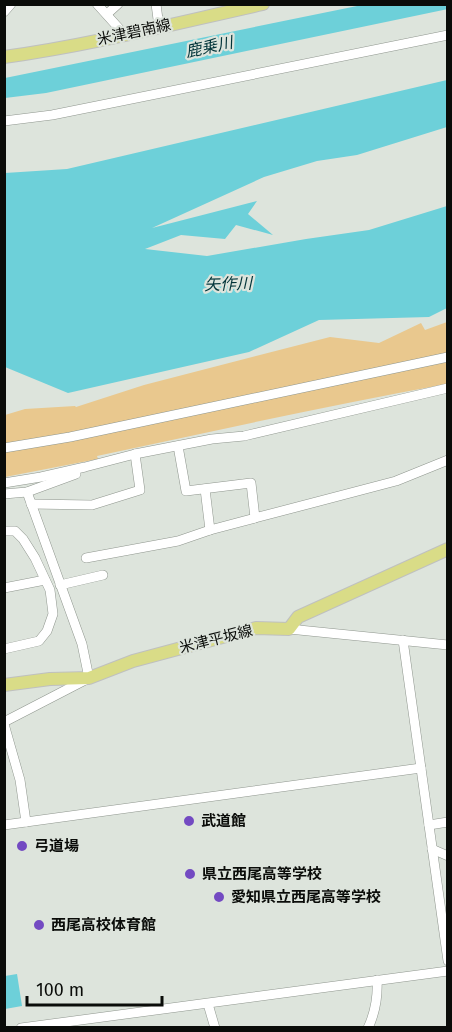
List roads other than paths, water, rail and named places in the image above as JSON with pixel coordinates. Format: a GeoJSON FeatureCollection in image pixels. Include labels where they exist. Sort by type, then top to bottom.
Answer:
{"type":"FeatureCollection","features":[{"type":"Feature","properties":{"kind":"main road","name":"米津碧南線"},"geometry":{"type":"LineString","coordinates":[[4,57],[36,53],[263,4]]}},
{"type":"Feature","properties":{"kind":"main road"},"geometry":{"type":"LineString","coordinates":[[289,629],[298,617],[447,549]]}},
{"type":"Feature","properties":{"kind":"main road","name":"米津平坂線"},"geometry":{"type":"LineString","coordinates":[[4,685],[50,679],[89,678],[133,661],[256,628],[289,629]]}},
{"type":"Feature","properties":{"kind":"street"},"geometry":{"type":"LineString","coordinates":[[4,12],[11,4]]}},
{"type":"Feature","properties":{"kind":"street"},"geometry":{"type":"LineString","coordinates":[[97,4],[124,34]]}},
{"type":"Feature","properties":{"kind":"street"},"geometry":{"type":"LineString","coordinates":[[107,14],[118,4]]}},
{"type":"Feature","properties":{"kind":"street"},"geometry":{"type":"LineString","coordinates":[[156,4],[159,27]]}},
{"type":"Feature","properties":{"kind":"street"},"geometry":{"type":"LineString","coordinates":[[4,121],[52,115],[447,35]]}},
{"type":"Feature","properties":{"kind":"street"},"geometry":{"type":"LineString","coordinates":[[4,448],[82,435],[447,357]]}},
{"type":"Feature","properties":{"kind":"street"},"geometry":{"type":"LineString","coordinates":[[4,483],[41,477],[135,454],[244,436],[447,388]]}},
{"type":"Feature","properties":{"kind":"street"},"geometry":{"type":"LineString","coordinates":[[178,446],[186,491],[251,483],[255,518]]}},
{"type":"Feature","properties":{"kind":"street"},"geometry":{"type":"LineString","coordinates":[[31,504],[92,505],[140,490],[135,454]]}},
{"type":"Feature","properties":{"kind":"street"},"geometry":{"type":"LineString","coordinates":[[86,558],[178,542],[210,530],[396,481],[447,460]]}},
{"type":"Feature","properties":{"kind":"street"},"geometry":{"type":"LineString","coordinates":[[4,494],[27,492],[74,475],[86,467]]}},
{"type":"Feature","properties":{"kind":"street"},"geometry":{"type":"LineString","coordinates":[[205,489],[210,530]]}},
{"type":"Feature","properties":{"kind":"street"},"geometry":{"type":"LineString","coordinates":[[26,822],[20,780],[4,723],[89,678],[82,644],[27,492]]}},
{"type":"Feature","properties":{"kind":"street"},"geometry":{"type":"LineString","coordinates":[[4,531],[15,531],[35,558],[50,590],[52,614],[47,631],[39,641],[4,650]]}},
{"type":"Feature","properties":{"kind":"street"},"geometry":{"type":"LineString","coordinates":[[26,544],[43,537]]}},
{"type":"Feature","properties":{"kind":"street"},"geometry":{"type":"LineString","coordinates":[[60,585],[103,575]]}},
{"type":"Feature","properties":{"kind":"street"},"geometry":{"type":"LineString","coordinates":[[4,588],[45,580]]}},
{"type":"Feature","properties":{"kind":"street"},"geometry":{"type":"LineString","coordinates":[[289,629],[447,645]]}},
{"type":"Feature","properties":{"kind":"street"},"geometry":{"type":"LineString","coordinates":[[403,640],[447,961]]}},
{"type":"Feature","properties":{"kind":"street"},"geometry":{"type":"LineString","coordinates":[[4,825],[421,768]]}},
{"type":"Feature","properties":{"kind":"street"},"geometry":{"type":"LineString","coordinates":[[429,825],[447,822]]}},
{"type":"Feature","properties":{"kind":"street"},"geometry":{"type":"LineString","coordinates":[[432,849],[447,856]]}},
{"type":"Feature","properties":{"kind":"street"},"geometry":{"type":"LineString","coordinates":[[21,1028],[65,1025],[447,971]]}},
{"type":"Feature","properties":{"kind":"street"},"geometry":{"type":"LineString","coordinates":[[368,1028],[374,1014],[377,980]]}},
{"type":"Feature","properties":{"kind":"street"},"geometry":{"type":"LineString","coordinates":[[208,1004],[215,1028]]}},
{"type":"Feature","properties":{"kind":"water","name":"鹿乗川"},"geometry":{"type":"Polygon","coordinates":[[[447,4],[448,9],[46,93],[5,98],[5,78],[362,5],[447,4]]]}},
{"type":"Feature","properties":{"kind":"water","name":"矢作川"},"geometry":{"type":"Polygon","coordinates":[[[447,80],[447,127],[357,155],[317,161],[264,177],[152,228],[257,201],[248,214],[273,235],[236,225],[225,239],[181,235],[145,249],[207,256],[369,230],[447,206],[447,308],[429,317],[319,320],[249,352],[68,393],[5,367],[5,173],[67,169],[447,80]]]}},
{"type":"Feature","properties":{"kind":"water"},"geometry":{"type":"Polygon","coordinates":[[[17,974],[22,1006],[5,1009],[5,976],[17,974]]]}},
{"type":"Feature","properties":{"kind":"place","name":"武道館"},"geometry":{"type":"Point","coordinates":[189,821]}},
{"type":"Feature","properties":{"kind":"place","name":"弓道場"},"geometry":{"type":"Point","coordinates":[22,846]}},
{"type":"Feature","properties":{"kind":"place","name":"県立西尾高等学校"},"geometry":{"type":"Point","coordinates":[190,874]}},
{"type":"Feature","properties":{"kind":"place","name":"愛知県立西尾高等学校"},"geometry":{"type":"Point","coordinates":[219,897]}},
{"type":"Feature","properties":{"kind":"place","name":"西尾高校体育館"},"geometry":{"type":"Point","coordinates":[39,925]}}]}
